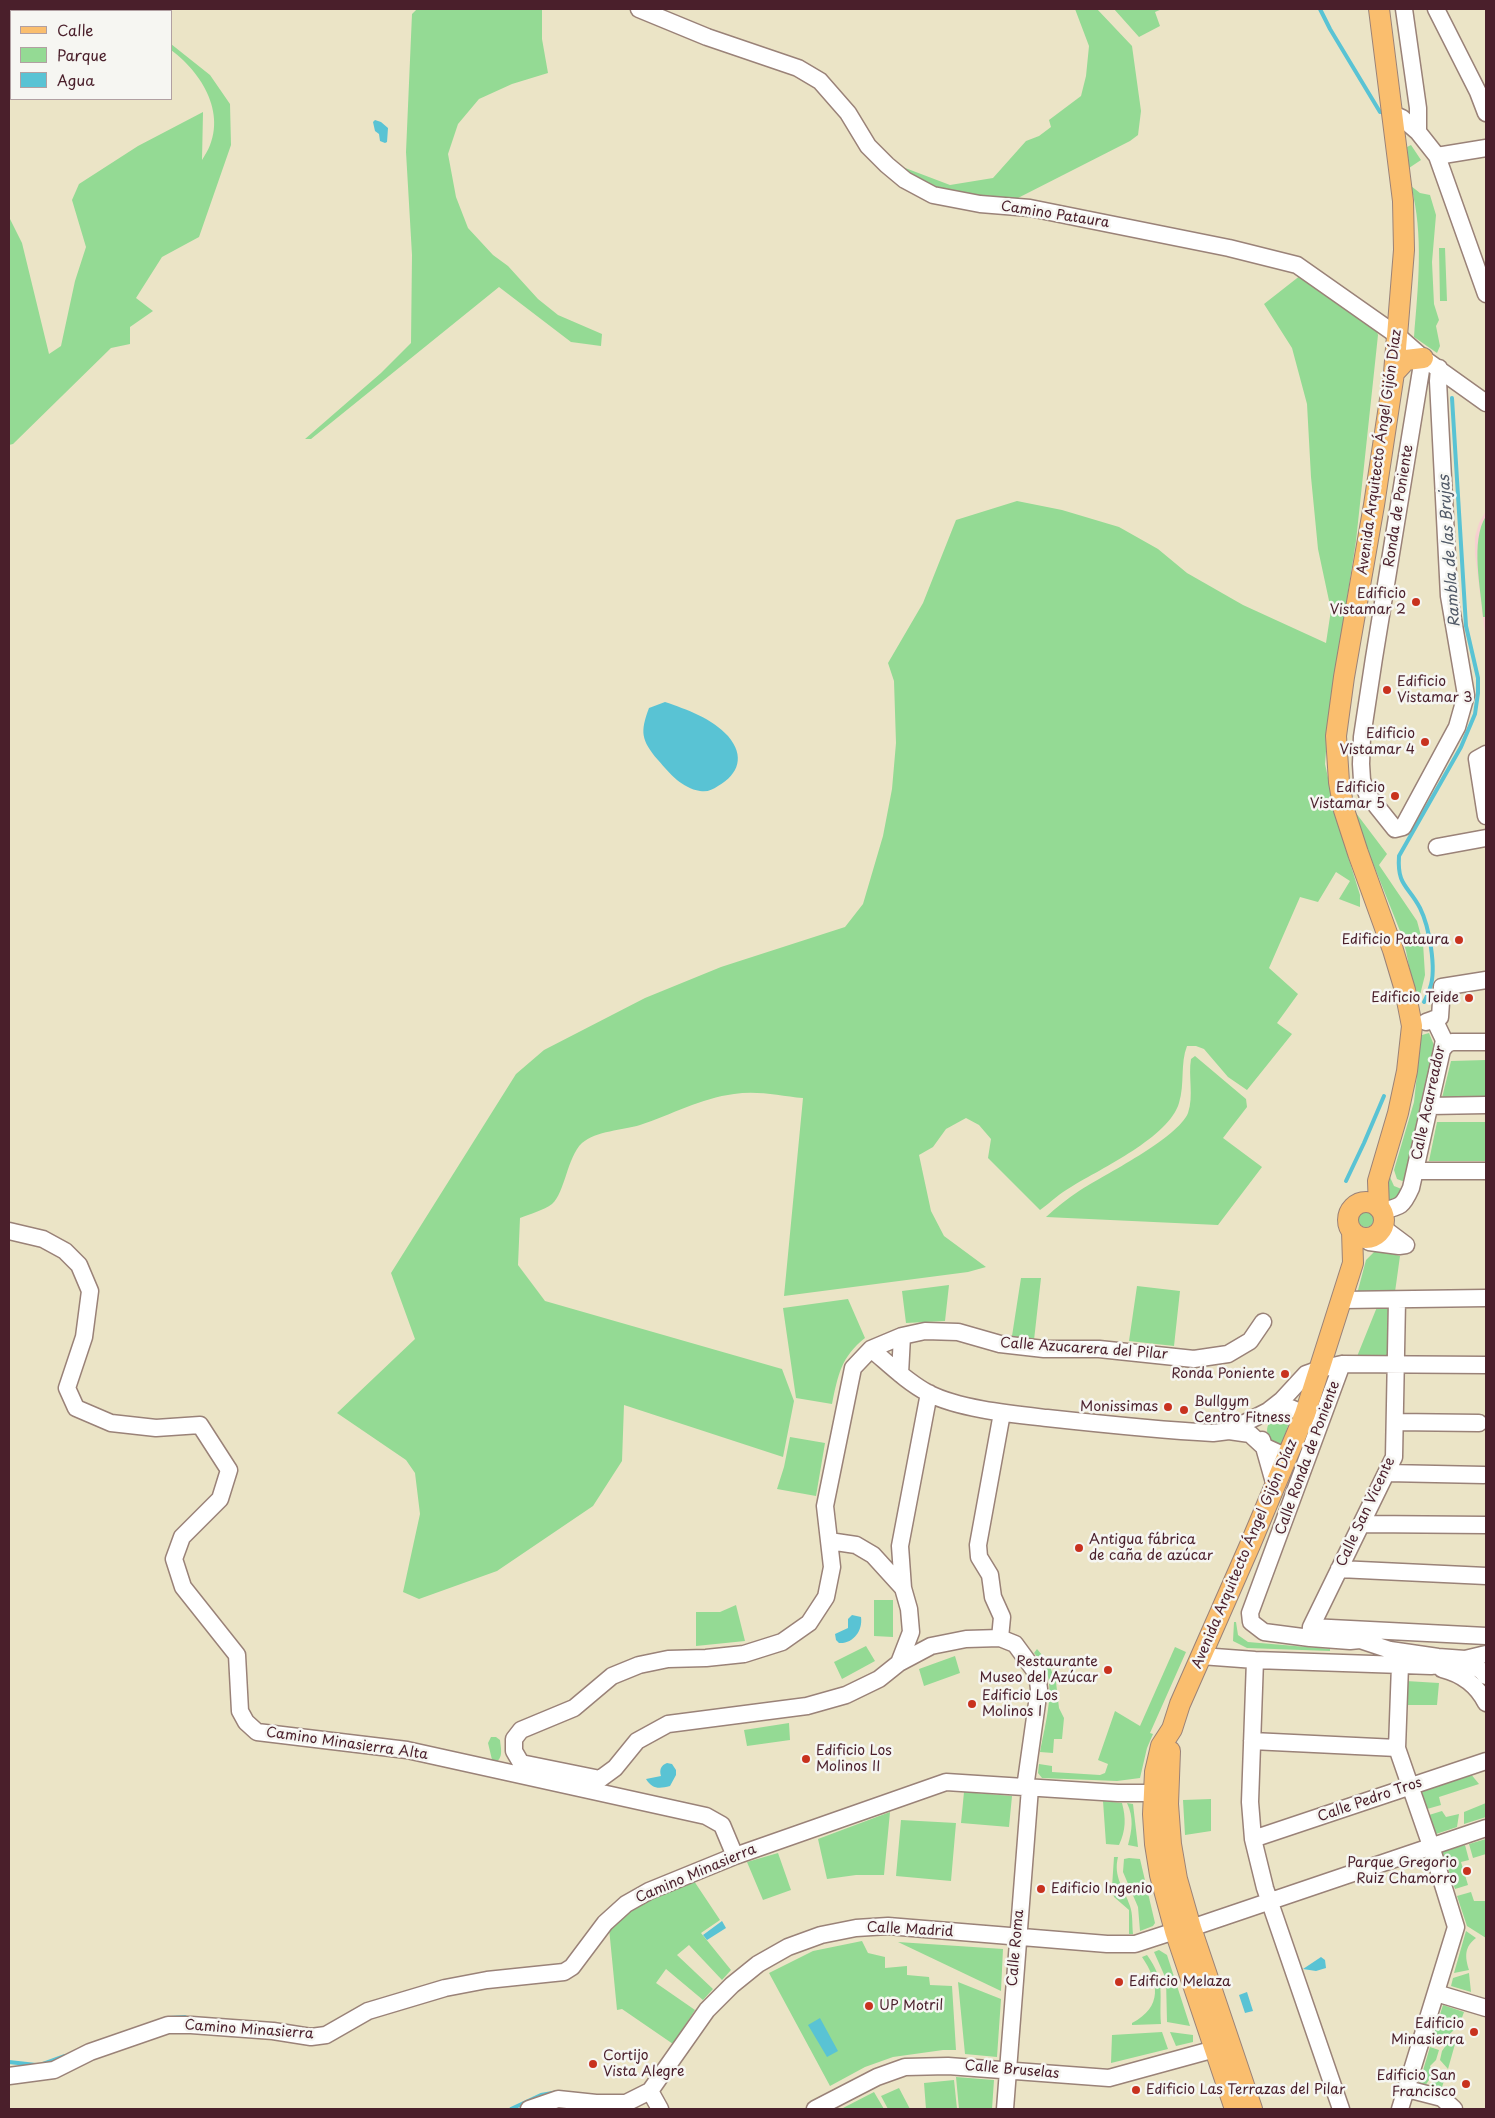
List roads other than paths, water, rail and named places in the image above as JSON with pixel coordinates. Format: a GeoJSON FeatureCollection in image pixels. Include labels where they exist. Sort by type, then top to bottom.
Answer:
{"type":"FeatureCollection","features":[{"type":"Feature","properties":{"kind":"main road","name":"Avenida Arquitecto Ángel Gijón Díaz"},"geometry":{"type":"LineString","coordinates":[[1235,2109],[1214,2049],[1183,1929],[1182,1897],[1171,1844],[1168,1804],[1172,1729],[1200,1656],[1305,1414],[1353,1263],[1378,1224],[1378,1180],[1400,1104],[1407,1072],[1412,1026],[1405,990],[1393,950],[1344,810],[1339,782],[1336,736],[1342,687],[1374,505],[1394,373],[1404,250],[1403,202],[1378,9]]}},
{"type":"Feature","properties":{"kind":"main road"},"geometry":{"type":"LineString","coordinates":[[1394,373],[1406,360],[1431,363]]}},
{"type":"Feature","properties":{"kind":"main road","name":"Avenida Arquitecto Ángel Gijón Díaz"},"geometry":{"type":"LineString","coordinates":[[1353,1263],[1352,1231],[1349,1224],[1349,1216],[1352,1209],[1378,1180]]}},
{"type":"Feature","properties":{"kind":"main road"},"geometry":{"type":"LineString","coordinates":[[1352,1231],[1358,1236],[1366,1238],[1378,1224],[1373,1204],[1366,1202],[1358,1204]]}},
{"type":"Feature","properties":{"kind":"main road","name":"Avenida Arquitecto Ángel Gijón Díaz"},"geometry":{"type":"LineString","coordinates":[[1172,1729],[1161,1746],[1155,1772],[1153,1793],[1155,1844],[1160,1875],[1183,1929],[1252,2109]]}},
{"type":"Feature","properties":{"kind":"street","name":"Camino Pataura"},"geometry":{"type":"LineString","coordinates":[[639,9],[707,37],[798,68],[820,81],[848,112],[868,146],[905,180],[933,196],[980,204],[1030,208],[1229,248],[1297,265],[1398,336],[1486,404]]}},
{"type":"Feature","properties":{"kind":"street"},"geometry":{"type":"LineString","coordinates":[[1404,9],[1418,108],[1418,132]]}},
{"type":"Feature","properties":{"kind":"street"},"geometry":{"type":"LineString","coordinates":[[1436,9],[1478,92],[1486,113]]}},
{"type":"Feature","properties":{"kind":"street"},"geometry":{"type":"LineString","coordinates":[[1393,114],[1402,118],[1418,132],[1437,156],[1485,289]]}},
{"type":"Feature","properties":{"kind":"street"},"geometry":{"type":"LineString","coordinates":[[1437,156],[1486,148]]}},
{"type":"Feature","properties":{"kind":"street"},"geometry":{"type":"LineString","coordinates":[[1339,782],[1362,780],[1368,794],[1394,829],[1403,827],[1457,727],[1463,710],[1466,694],[1449,596],[1438,381],[1431,363]]}},
{"type":"Feature","properties":{"kind":"street","name":"Ronda de Poniente"},"geometry":{"type":"LineString","coordinates":[[1362,780],[1362,737],[1374,658],[1431,363]]}},
{"type":"Feature","properties":{"kind":"street"},"geometry":{"type":"LineString","coordinates":[[1481,756],[1486,816]]}},
{"type":"Feature","properties":{"kind":"street"},"geometry":{"type":"LineString","coordinates":[[1437,847],[1486,838]]}},
{"type":"Feature","properties":{"kind":"street"},"geometry":{"type":"LineString","coordinates":[[1412,1026],[1440,1017],[1442,988],[1486,980]]}},
{"type":"Feature","properties":{"kind":"street","name":"Calle Acarreador"},"geometry":{"type":"LineString","coordinates":[[1378,1224],[1400,1213],[1409,1204],[1414,1171],[1444,1040],[1434,1019]]}},
{"type":"Feature","properties":{"kind":"street"},"geometry":{"type":"LineString","coordinates":[[1442,1050],[1447,1044],[1452,1042],[1486,1042]]}},
{"type":"Feature","properties":{"kind":"street"},"geometry":{"type":"LineString","coordinates":[[1429,1106],[1486,1105]]}},
{"type":"Feature","properties":{"kind":"street"},"geometry":{"type":"LineString","coordinates":[[1414,1171],[1486,1171]]}},
{"type":"Feature","properties":{"kind":"street"},"geometry":{"type":"LineString","coordinates":[[1378,1224],[1408,1246]]}},
{"type":"Feature","properties":{"kind":"street","name":"Camino Minasierra Alta"},"geometry":{"type":"LineString","coordinates":[[9,1231],[43,1239],[65,1251],[79,1264],[90,1291],[84,1337],[68,1388],[76,1408],[110,1423],[156,1428],[200,1426],[228,1470],[220,1499],[182,1537],[174,1559],[183,1587],[237,1655],[240,1711],[246,1722],[257,1732],[407,1750],[706,1816],[722,1825],[735,1856]]}},
{"type":"Feature","properties":{"kind":"street"},"geometry":{"type":"LineString","coordinates":[[1342,1300],[1486,1298]]}},
{"type":"Feature","properties":{"kind":"street","name":"Calle San Vicente"},"geometry":{"type":"LineString","coordinates":[[1310,1633],[1394,1456],[1398,1300]]}},
{"type":"Feature","properties":{"kind":"street","name":"Calle Azucarera del Pilar"},"geometry":{"type":"LineString","coordinates":[[899,1663],[879,1678],[846,1695],[806,1706],[668,1724],[637,1741],[615,1768],[600,1779],[521,1763],[514,1751],[514,1738],[521,1730],[574,1708],[612,1676],[639,1665],[668,1659],[744,1654],[782,1642],[809,1623],[826,1597],[832,1567],[825,1506],[853,1368],[871,1349],[902,1336],[925,1330],[958,1332],[1000,1344],[1044,1349],[1099,1349],[1194,1359],[1228,1354],[1250,1341],[1263,1322]]}},
{"type":"Feature","properties":{"kind":"street"},"geometry":{"type":"LineString","coordinates":[[900,1374],[902,1336]]}},
{"type":"Feature","properties":{"kind":"street"},"geometry":{"type":"LineString","coordinates":[[871,1349],[900,1374],[929,1393],[956,1402],[1002,1413],[1158,1429],[1214,1433],[1229,1431],[1250,1434],[1264,1446],[1287,1456]]}},
{"type":"Feature","properties":{"kind":"street"},"geometry":{"type":"LineString","coordinates":[[1229,1431],[1268,1411],[1282,1400],[1306,1374],[1320,1369],[1342,1364],[1486,1365]]}},
{"type":"Feature","properties":{"kind":"street","name":"Calle Ronda de Poniente"},"geometry":{"type":"LineString","coordinates":[[1310,1633],[1264,1632],[1251,1622],[1250,1613],[1342,1364]]}},
{"type":"Feature","properties":{"kind":"street"},"geometry":{"type":"LineString","coordinates":[[899,1663],[910,1632],[909,1609],[903,1588],[900,1546],[929,1393]]}},
{"type":"Feature","properties":{"kind":"street"},"geometry":{"type":"LineString","coordinates":[[1275,1486],[1260,1426],[1268,1411],[1286,1406],[1305,1414]]}},
{"type":"Feature","properties":{"kind":"street"},"geometry":{"type":"LineString","coordinates":[[899,1663],[931,1646],[966,1639],[1000,1638],[1002,1617],[993,1597],[990,1575],[979,1557],[978,1546],[1002,1413]]}},
{"type":"Feature","properties":{"kind":"street"},"geometry":{"type":"LineString","coordinates":[[1395,1422],[1479,1423]]}},
{"type":"Feature","properties":{"kind":"street"},"geometry":{"type":"LineString","coordinates":[[1387,1474],[1484,1475]]}},
{"type":"Feature","properties":{"kind":"street"},"geometry":{"type":"LineString","coordinates":[[1363,1524],[1486,1525]]}},
{"type":"Feature","properties":{"kind":"street"},"geometry":{"type":"LineString","coordinates":[[829,1541],[856,1545],[873,1555],[903,1588]]}},
{"type":"Feature","properties":{"kind":"street"},"geometry":{"type":"LineString","coordinates":[[873,1555],[887,1553],[900,1546]]}},
{"type":"Feature","properties":{"kind":"street"},"geometry":{"type":"LineString","coordinates":[[1339,1570],[1486,1576]]}},
{"type":"Feature","properties":{"kind":"street"},"geometry":{"type":"LineString","coordinates":[[910,1632],[931,1646]]}},
{"type":"Feature","properties":{"kind":"street"},"geometry":{"type":"LineString","coordinates":[[1310,1633],[1486,1636]]}},
{"type":"Feature","properties":{"kind":"street"},"geometry":{"type":"LineString","coordinates":[[1310,1633],[1350,1641],[1364,1647],[1372,1664]]}},
{"type":"Feature","properties":{"kind":"street","name":"Calle Roma"},"geometry":{"type":"LineString","coordinates":[[1000,1638],[1015,1644],[1020,1650],[1037,1674],[1040,1689],[1028,1788],[1005,2109]]}},
{"type":"Feature","properties":{"kind":"street"},"geometry":{"type":"LineString","coordinates":[[1350,1641],[1360,1640],[1390,1650],[1465,1659],[1486,1654]]}},
{"type":"Feature","properties":{"kind":"street"},"geometry":{"type":"LineString","coordinates":[[1200,1656],[1255,1660],[1431,1666],[1454,1664],[1472,1666],[1483,1671],[1486,1676]]}},
{"type":"Feature","properties":{"kind":"street"},"geometry":{"type":"LineString","coordinates":[[1255,1660],[1250,1802],[1254,1839],[1269,1900],[1341,2109]]}},
{"type":"Feature","properties":{"kind":"street"},"geometry":{"type":"LineString","coordinates":[[1400,1665],[1397,1748],[1431,1846],[1456,1927],[1400,2109]]}},
{"type":"Feature","properties":{"kind":"street"},"geometry":{"type":"LineString","coordinates":[[1431,1666],[1462,1676],[1474,1686],[1486,1703]]}},
{"type":"Feature","properties":{"kind":"street"},"geometry":{"type":"LineString","coordinates":[[1252,1741],[1397,1748]]}},
{"type":"Feature","properties":{"kind":"street","name":"Calle Pedro Tros"},"geometry":{"type":"LineString","coordinates":[[1254,1839],[1486,1761]]}},
{"type":"Feature","properties":{"kind":"street","name":"Camino Minasierra"},"geometry":{"type":"LineString","coordinates":[[9,2076],[54,2070],[90,2052],[168,2025],[273,2031],[311,2037],[326,2035],[368,2011],[446,1988],[487,1980],[564,1972],[572,1967],[605,1923],[626,1904],[649,1891],[735,1856],[946,1782],[1028,1788],[1153,1793]]}},
{"type":"Feature","properties":{"kind":"street","name":"Calle Madrid"},"geometry":{"type":"LineString","coordinates":[[650,2091],[707,2010],[732,1984],[758,1964],[788,1947],[821,1935],[856,1928],[888,1926],[1107,1944],[1135,1944],[1486,1828]]}},
{"type":"Feature","properties":{"kind":"street"},"geometry":{"type":"LineString","coordinates":[[1436,1993],[1486,2008]]}},
{"type":"Feature","properties":{"kind":"street","name":"Calle Bruselas"},"geometry":{"type":"LineString","coordinates":[[815,2109],[877,2077],[905,2067],[948,2066],[1109,2078],[1214,2049]]}},
{"type":"Feature","properties":{"kind":"street"},"geometry":{"type":"LineString","coordinates":[[1407,2089],[1442,2098],[1454,2109]]}},
{"type":"Feature","properties":{"kind":"street"},"geometry":{"type":"LineString","coordinates":[[529,2109],[558,2098],[596,2103],[626,2103],[650,2091],[660,2109]]}},
{"type":"Feature","properties":{"kind":"water"},"geometry":{"type":"Polygon","coordinates":[[[375,120],[388,128],[387,142],[385,143],[380,141],[379,134],[375,131],[373,122],[375,120]]]}},
{"type":"Feature","properties":{"kind":"water"},"geometry":{"type":"Polygon","coordinates":[[[665,702],[690,711],[715,724],[728,736],[737,751],[738,757],[735,770],[725,781],[710,790],[703,791],[688,787],[677,780],[652,753],[645,741],[644,723],[649,708],[665,702]]]}},
{"type":"Feature","properties":{"kind":"water"},"geometry":{"type":"Polygon","coordinates":[[[852,1615],[861,1617],[859,1632],[853,1639],[839,1643],[836,1640],[835,1634],[848,1628],[848,1619],[852,1615]]]}},
{"type":"Feature","properties":{"kind":"water"},"geometry":{"type":"Polygon","coordinates":[[[667,1763],[672,1764],[676,1770],[676,1775],[670,1786],[659,1788],[651,1785],[646,1779],[661,1776],[661,1768],[667,1763]]]}},
{"type":"Feature","properties":{"kind":"water"},"geometry":{"type":"Polygon","coordinates":[[[722,1921],[726,1928],[707,1940],[703,1935],[722,1921]]]}},
{"type":"Feature","properties":{"kind":"water"},"geometry":{"type":"Polygon","coordinates":[[[1321,1957],[1325,1960],[1326,1968],[1316,1971],[1303,1969],[1321,1957]]]}},
{"type":"Feature","properties":{"kind":"water"},"geometry":{"type":"Polygon","coordinates":[[[1247,1992],[1253,2011],[1245,2013],[1239,1995],[1247,1992]]]}},
{"type":"Feature","properties":{"kind":"water"},"geometry":{"type":"Polygon","coordinates":[[[820,2018],[838,2051],[827,2057],[808,2025],[820,2018]]]}},
{"type":"Feature","properties":{"kind":"waterway","name":"Rambla de las Brujas"},"geometry":{"type":"LineString","coordinates":[[1320,9],[1380,112]]}},
{"type":"Feature","properties":{"kind":"waterway","name":"Rambla de las Brujas"},"geometry":{"type":"LineString","coordinates":[[1424,1002],[1432,980],[1431,948],[1420,908],[1402,880],[1399,856],[1461,747],[1475,714],[1478,693],[1478,678],[1466,626],[1452,398]]}},
{"type":"Feature","properties":{"kind":"waterway","name":"Rambla de las Brujas"},"geometry":{"type":"LineString","coordinates":[[1346,1181],[1384,1096]]}},
{"type":"Feature","properties":{"kind":"waterway"},"geometry":{"type":"LineString","coordinates":[[170,2018],[185,2017]]}},
{"type":"Feature","properties":{"kind":"waterway"},"geometry":{"type":"LineString","coordinates":[[43,2064],[65,2056]]}},
{"type":"Feature","properties":{"kind":"waterway"},"geometry":{"type":"LineString","coordinates":[[9,2062],[36,2065]]}},
{"type":"Feature","properties":{"kind":"waterway"},"geometry":{"type":"LineString","coordinates":[[511,2109],[541,2095],[558,2092]]}},
{"type":"Feature","properties":{"kind":"place","name":"Edificio Vistamar 2"},"geometry":{"type":"Point","coordinates":[1416,602]}},
{"type":"Feature","properties":{"kind":"place","name":"Edificio Vistamar 3"},"geometry":{"type":"Point","coordinates":[1387,690]}},
{"type":"Feature","properties":{"kind":"place","name":"Edificio Vistamar 4"},"geometry":{"type":"Point","coordinates":[1425,742]}},
{"type":"Feature","properties":{"kind":"place","name":"Edificio Vistamar 5"},"geometry":{"type":"Point","coordinates":[1395,796]}},
{"type":"Feature","properties":{"kind":"place","name":"Edificio Pataura"},"geometry":{"type":"Point","coordinates":[1459,940]}},
{"type":"Feature","properties":{"kind":"place","name":"Edificio Teide"},"geometry":{"type":"Point","coordinates":[1469,998]}},
{"type":"Feature","properties":{"kind":"place","name":"Ronda Poniente"},"geometry":{"type":"Point","coordinates":[1285,1374]}},
{"type":"Feature","properties":{"kind":"place","name":"Monissimas"},"geometry":{"type":"Point","coordinates":[1168,1407]}},
{"type":"Feature","properties":{"kind":"place","name":"Bullgym Centro Fitness"},"geometry":{"type":"Point","coordinates":[1184,1410]}},
{"type":"Feature","properties":{"kind":"place","name":"Antigua fábrica de caña de azúcar"},"geometry":{"type":"Point","coordinates":[1079,1548]}},
{"type":"Feature","properties":{"kind":"place","name":"Restaurante Museo del Azúcar"},"geometry":{"type":"Point","coordinates":[1108,1670]}},
{"type":"Feature","properties":{"kind":"place","name":"Edificio Los Molinos I"},"geometry":{"type":"Point","coordinates":[972,1704]}},
{"type":"Feature","properties":{"kind":"place","name":"Edificio Los Molinos II"},"geometry":{"type":"Point","coordinates":[806,1759]}},
{"type":"Feature","properties":{"kind":"place","name":"Parque Gregorio Ruiz Chamorro"},"geometry":{"type":"Point","coordinates":[1467,1871]}},
{"type":"Feature","properties":{"kind":"place","name":"Edificio Ingenio"},"geometry":{"type":"Point","coordinates":[1041,1889]}},
{"type":"Feature","properties":{"kind":"place","name":"Edificio Melaza"},"geometry":{"type":"Point","coordinates":[1119,1982]}},
{"type":"Feature","properties":{"kind":"place","name":"UP Motril"},"geometry":{"type":"Point","coordinates":[869,2006]}},
{"type":"Feature","properties":{"kind":"place","name":"Edificio Minasierra"},"geometry":{"type":"Point","coordinates":[1474,2032]}},
{"type":"Feature","properties":{"kind":"place","name":"Cortijo Vista Alegre"},"geometry":{"type":"Point","coordinates":[593,2064]}},
{"type":"Feature","properties":{"kind":"place","name":"Edificio San Francisco"},"geometry":{"type":"Point","coordinates":[1466,2084]}},
{"type":"Feature","properties":{"kind":"place","name":"Edificio Las Terrazas del Pilar"},"geometry":{"type":"Point","coordinates":[1136,2090]}}]}
